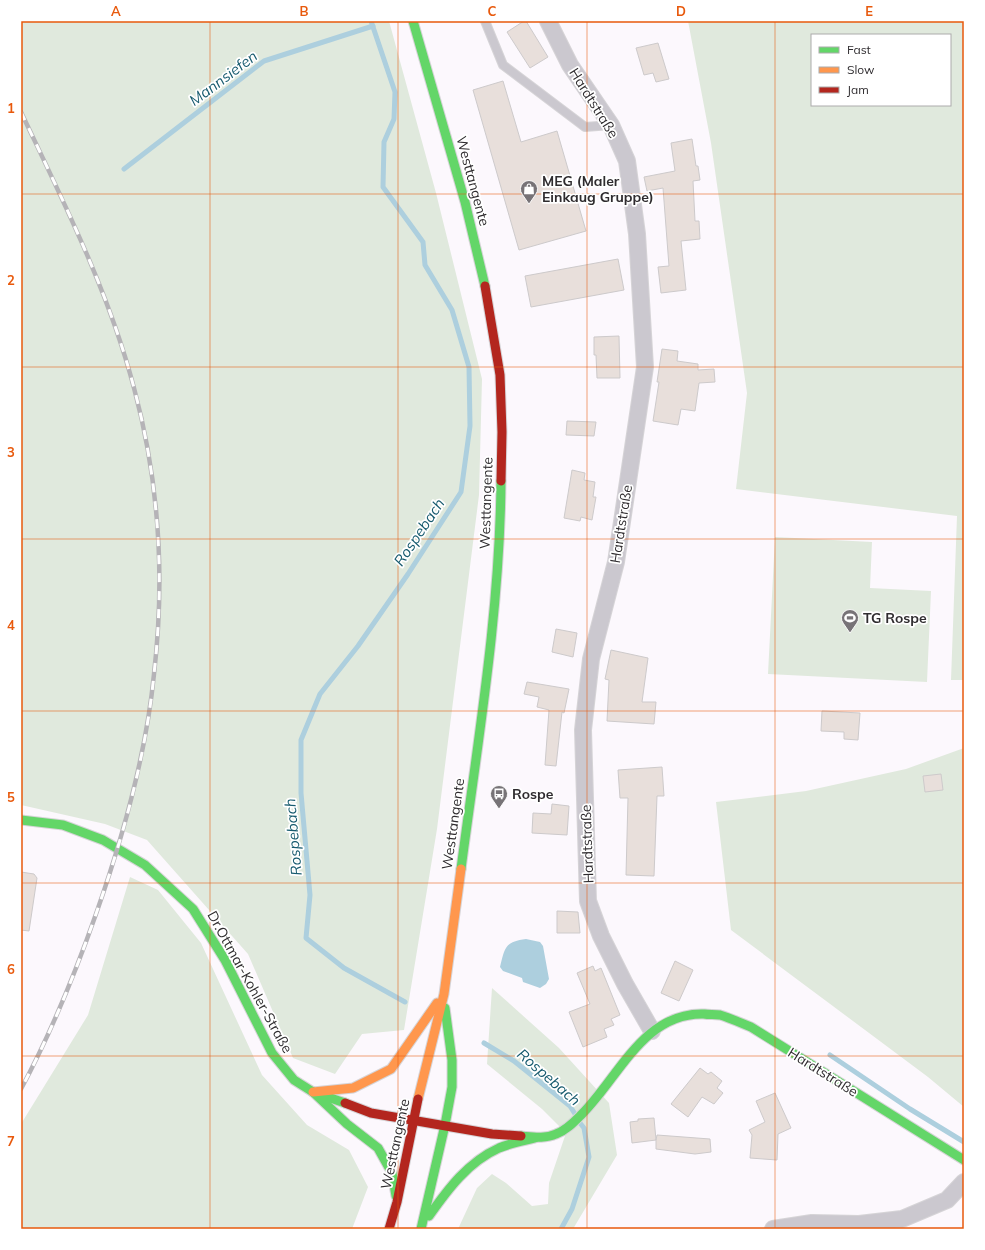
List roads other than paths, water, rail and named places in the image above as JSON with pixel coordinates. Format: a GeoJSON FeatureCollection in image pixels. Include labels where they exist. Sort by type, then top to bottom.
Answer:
{"type":"FeatureCollection","features":[{"type":"Feature","properties":{"kind":"main road","name":"Westtangente"},"geometry":{"type":"LineString","coordinates":[[389,1229],[397,1202],[422,1082],[444,994],[493,625],[501,517],[502,432],[500,375],[487,293],[465,202],[413,21]]}},
{"type":"Feature","properties":{"kind":"main road","name":"Dr.Ottmar-Kohler-Straße"},"geometry":{"type":"LineString","coordinates":[[21,820],[63,825],[104,840],[146,865],[193,909],[226,960],[272,1053],[294,1080],[313,1092],[371,1113],[445,1125]]}},
{"type":"Feature","properties":{"kind":"main road","name":"Westtangente"},"geometry":{"type":"LineString","coordinates":[[422,1227],[445,1125],[452,1086],[452,1060],[444,994]]}},
{"type":"Feature","properties":{"kind":"main road"},"geometry":{"type":"LineString","coordinates":[[313,1092],[353,1088],[391,1069],[444,994]]}},
{"type":"Feature","properties":{"kind":"main road","name":"Hardtstraße"},"geometry":{"type":"LineString","coordinates":[[445,1125],[492,1134],[535,1138],[543,1138],[557,1134],[571,1125],[589,1107],[635,1049],[652,1031],[675,1018],[694,1014],[719,1015],[751,1027],[964,1160]]}},
{"type":"Feature","properties":{"kind":"main road"},"geometry":{"type":"LineString","coordinates":[[313,1092],[347,1124],[378,1148],[392,1174],[397,1202]]}},
{"type":"Feature","properties":{"kind":"main road"},"geometry":{"type":"LineString","coordinates":[[422,1227],[449,1187],[470,1166],[500,1148],[535,1138]]}},
{"type":"Feature","properties":{"kind":"street","name":"Hardtstraße"},"geometry":{"type":"LineString","coordinates":[[548,21],[570,66],[611,125],[627,161],[637,234],[645,367],[616,562],[591,660],[583,730],[588,901],[601,936],[625,984],[652,1031]]}},
{"type":"Feature","properties":{"kind":"street"},"geometry":{"type":"LineString","coordinates":[[773,1229],[812,1223],[859,1224],[902,1219],[948,1200],[964,1182]]}},
{"type":"Feature","properties":{"kind":"lane"},"geometry":{"type":"LineString","coordinates":[[485,21],[503,65],[585,127],[611,125]]}},
{"type":"Feature","properties":{"kind":"water"},"geometry":{"type":"Polygon","coordinates":[[[526,939],[540,942],[543,946],[549,979],[546,984],[540,988],[523,982],[522,978],[503,971],[500,967],[507,947],[514,942],[526,939]]]}},
{"type":"Feature","properties":{"kind":"waterway","name":"Rospebach"},"geometry":{"type":"LineString","coordinates":[[371,21],[395,92],[394,119],[384,142],[383,187],[423,242],[425,265],[452,310],[469,367],[470,426],[461,492],[408,574],[358,646],[320,694],[301,740],[301,793],[310,895],[306,938],[344,968],[405,1002]]}},
{"type":"Feature","properties":{"kind":"waterway","name":"Mannsiefen"},"geometry":{"type":"LineString","coordinates":[[124,169],[264,61],[373,26]]}},
{"type":"Feature","properties":{"kind":"waterway","name":"Rospebach"},"geometry":{"type":"LineString","coordinates":[[484,1043],[514,1061],[570,1106],[575,1114]]}},
{"type":"Feature","properties":{"kind":"waterway"},"geometry":{"type":"LineString","coordinates":[[830,1055],[910,1109],[964,1142]]}},
{"type":"Feature","properties":{"kind":"waterway","name":"Rospebach"},"geometry":{"type":"LineString","coordinates":[[561,1229],[572,1209],[589,1157],[584,1128],[580,1123]]}},
{"type":"Feature","properties":{"kind":"railway"},"geometry":{"type":"LineString","coordinates":[[21,112],[84,247],[112,317],[124,352],[134,388],[149,459],[158,530],[159,566],[159,602],[154,674],[145,735],[132,796],[106,885],[80,959],[62,1003],[21,1089]]}},
{"type":"Feature","properties":{"kind":"place","name":"MEG (Maler Einkaug Gruppe)"},"geometry":{"type":"Point","coordinates":[529,204]}},
{"type":"Feature","properties":{"kind":"place","name":"TG Rospe"},"geometry":{"type":"Point","coordinates":[850,633]}},
{"type":"Feature","properties":{"kind":"place","name":"Rospe"},"geometry":{"type":"Point","coordinates":[499,809]}}]}
